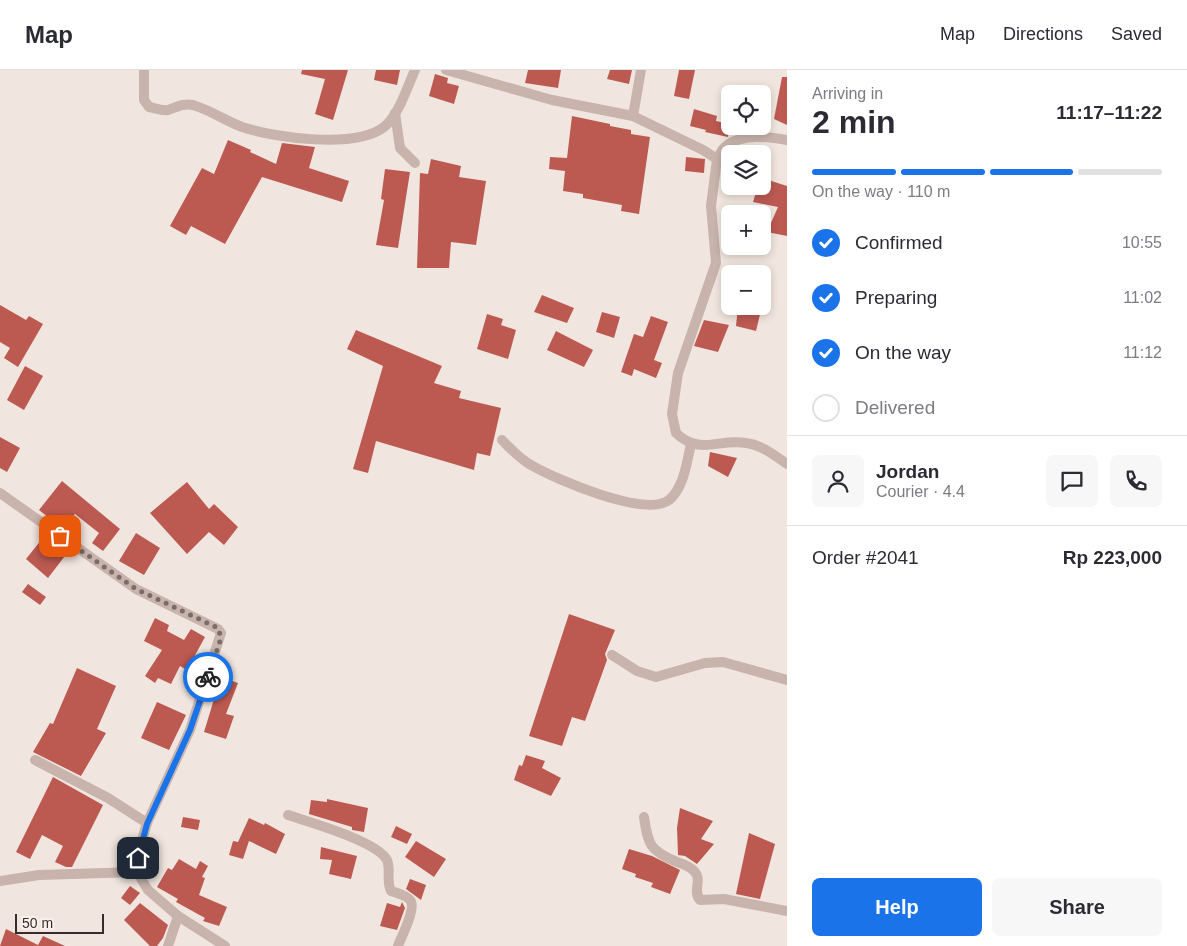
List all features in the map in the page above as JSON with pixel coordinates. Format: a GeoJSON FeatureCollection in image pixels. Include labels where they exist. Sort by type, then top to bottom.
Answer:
{"type":"FeatureCollection","features":[{"type":"Feature","properties":{"kind":"street"},"geometry":{"type":"LineString","coordinates":[[144,70],[144,100],[149,107],[166,110],[178,105],[193,105],[259,132],[318,139],[356,138],[374,133],[386,126],[415,70]]}},
{"type":"Feature","properties":{"kind":"street"},"geometry":{"type":"LineString","coordinates":[[446,70],[552,100],[633,116],[703,150],[717,160]]}},
{"type":"Feature","properties":{"kind":"street"},"geometry":{"type":"LineString","coordinates":[[633,116],[641,70]]}},
{"type":"Feature","properties":{"kind":"street"},"geometry":{"type":"LineString","coordinates":[[394,113],[400,148],[415,163]]}},
{"type":"Feature","properties":{"kind":"street"},"geometry":{"type":"LineString","coordinates":[[787,140],[764,136],[742,140],[726,146],[717,160],[711,206],[716,263],[713,279],[684,353],[674,396],[672,414],[676,433],[691,444],[713,446],[744,442],[760,446],[787,464]]}},
{"type":"Feature","properties":{"kind":"street"},"geometry":{"type":"LineString","coordinates":[[502,440],[529,464],[560,481],[630,503],[657,504],[666,502],[679,486],[691,444]]}},
{"type":"Feature","properties":{"kind":"street"},"geometry":{"type":"LineString","coordinates":[[0,493],[136,589],[218,628],[221,633],[190,730],[147,824],[140,846],[137,872],[148,890],[178,916],[225,946]]}},
{"type":"Feature","properties":{"kind":"street"},"geometry":{"type":"LineString","coordinates":[[612,655],[637,671],[656,677],[705,663],[723,662],[787,680]]}},
{"type":"Feature","properties":{"kind":"street"},"geometry":{"type":"LineString","coordinates":[[35,760],[108,798],[147,824]]}},
{"type":"Feature","properties":{"kind":"street"},"geometry":{"type":"LineString","coordinates":[[288,815],[361,842],[384,856],[387,861],[388,881],[391,891],[410,900],[412,904],[398,946]]}},
{"type":"Feature","properties":{"kind":"street"},"geometry":{"type":"LineString","coordinates":[[644,817],[651,848],[660,855],[689,866],[695,871],[698,880],[696,892],[700,900],[724,899],[787,911]]}},
{"type":"Feature","properties":{"kind":"street"},"geometry":{"type":"LineString","coordinates":[[0,881],[39,875],[137,872]]}},
{"type":"Feature","properties":{"kind":"street"},"geometry":{"type":"LineString","coordinates":[[168,946],[178,916]]}},
{"type":"Feature","properties":{"kind":"building"},"geometry":{"type":"Polygon","coordinates":[[[302,70],[348,70],[333,120],[315,114],[325,79],[301,74],[302,70]]]}},
{"type":"Feature","properties":{"kind":"building"},"geometry":{"type":"Polygon","coordinates":[[[376,70],[400,70],[397,85],[374,80],[376,70]]]}},
{"type":"Feature","properties":{"kind":"building"},"geometry":{"type":"Polygon","coordinates":[[[528,70],[561,70],[558,88],[525,83],[528,70]]]}},
{"type":"Feature","properties":{"kind":"building"},"geometry":{"type":"Polygon","coordinates":[[[610,70],[632,70],[629,84],[607,79],[610,70]]]}},
{"type":"Feature","properties":{"kind":"building"},"geometry":{"type":"Polygon","coordinates":[[[679,70],[695,70],[689,99],[674,96],[679,70]]]}},
{"type":"Feature","properties":{"kind":"building"},"geometry":{"type":"Polygon","coordinates":[[[435,74],[448,78],[447,83],[459,86],[454,104],[429,96],[435,74]]]}},
{"type":"Feature","properties":{"kind":"building"},"geometry":{"type":"Polygon","coordinates":[[[782,77],[787,77],[787,125],[774,119],[782,77]]]}},
{"type":"Feature","properties":{"kind":"building"},"geometry":{"type":"Polygon","coordinates":[[[694,109],[717,116],[716,121],[721,122],[721,135],[728,135],[728,137],[705,132],[706,130],[690,126],[694,109]]]}},
{"type":"Feature","properties":{"kind":"building"},"geometry":{"type":"Polygon","coordinates":[[[572,116],[610,124],[610,126],[631,130],[631,134],[650,137],[639,214],[621,211],[622,205],[583,198],[583,194],[563,191],[565,171],[549,169],[550,157],[567,158],[572,116]]]}},
{"type":"Feature","properties":{"kind":"building"},"geometry":{"type":"Polygon","coordinates":[[[228,140],[276,164],[282,143],[315,147],[309,168],[349,181],[342,202],[262,177],[225,244],[191,226],[186,235],[170,226],[202,168],[214,174],[228,140]]]}},
{"type":"Feature","properties":{"kind":"building"},"geometry":{"type":"Polygon","coordinates":[[[686,157],[705,159],[704,173],[685,171],[686,157]]]}},
{"type":"Feature","properties":{"kind":"building"},"geometry":{"type":"Polygon","coordinates":[[[431,159],[461,166],[459,177],[486,181],[476,245],[451,242],[449,268],[417,268],[420,173],[428,174],[431,159]]]}},
{"type":"Feature","properties":{"kind":"building"},"geometry":{"type":"Polygon","coordinates":[[[385,169],[410,172],[398,248],[376,245],[384,200],[381,199],[385,169]]]}},
{"type":"Feature","properties":{"kind":"building"},"geometry":{"type":"Polygon","coordinates":[[[771,181],[787,186],[787,236],[771,233],[771,223],[778,207],[753,202],[755,195],[771,195],[771,181]]]}},
{"type":"Feature","properties":{"kind":"building"},"geometry":{"type":"Polygon","coordinates":[[[542,295],[574,308],[567,323],[534,312],[542,295]]]}},
{"type":"Feature","properties":{"kind":"building"},"geometry":{"type":"Polygon","coordinates":[[[0,305],[26,320],[29,316],[43,324],[18,367],[4,358],[10,348],[0,342],[0,305]]]}},
{"type":"Feature","properties":{"kind":"building"},"geometry":{"type":"Polygon","coordinates":[[[602,312],[620,317],[614,338],[596,332],[602,312]]]}},
{"type":"Feature","properties":{"kind":"building"},"geometry":{"type":"Polygon","coordinates":[[[487,314],[503,319],[501,325],[516,330],[508,359],[477,349],[487,314]]]}},
{"type":"Feature","properties":{"kind":"building"},"geometry":{"type":"Polygon","coordinates":[[[737,315],[760,315],[756,331],[736,326],[737,315]]]}},
{"type":"Feature","properties":{"kind":"building"},"geometry":{"type":"Polygon","coordinates":[[[651,316],[668,322],[654,360],[662,363],[656,378],[634,369],[632,376],[621,372],[634,334],[643,337],[651,316]]]}},
{"type":"Feature","properties":{"kind":"building"},"geometry":{"type":"Polygon","coordinates":[[[704,320],[729,325],[718,352],[694,346],[704,320]]]}},
{"type":"Feature","properties":{"kind":"building"},"geometry":{"type":"Polygon","coordinates":[[[356,330],[442,366],[434,383],[461,391],[459,398],[501,408],[490,456],[477,453],[474,470],[376,441],[368,473],[353,469],[383,366],[347,349],[356,330]]]}},
{"type":"Feature","properties":{"kind":"building"},"geometry":{"type":"Polygon","coordinates":[[[556,331],[593,350],[584,367],[547,350],[556,331]]]}},
{"type":"Feature","properties":{"kind":"building"},"geometry":{"type":"Polygon","coordinates":[[[25,366],[43,376],[24,410],[7,400],[25,366]]]}},
{"type":"Feature","properties":{"kind":"building"},"geometry":{"type":"Polygon","coordinates":[[[0,437],[20,448],[7,472],[0,468],[0,437]]]}},
{"type":"Feature","properties":{"kind":"building"},"geometry":{"type":"Polygon","coordinates":[[[710,452],[737,458],[728,477],[708,466],[710,452]]]}},
{"type":"Feature","properties":{"kind":"building"},"geometry":{"type":"Polygon","coordinates":[[[62,481],[120,529],[103,551],[92,543],[99,533],[75,514],[63,529],[39,510],[62,481]]]}},
{"type":"Feature","properties":{"kind":"building"},"geometry":{"type":"Polygon","coordinates":[[[187,482],[209,509],[214,504],[238,527],[224,545],[209,532],[187,554],[150,513],[187,482]]]}},
{"type":"Feature","properties":{"kind":"building"},"geometry":{"type":"Polygon","coordinates":[[[136,533],[160,548],[144,575],[119,561],[136,533]]]}},
{"type":"Feature","properties":{"kind":"building"},"geometry":{"type":"Polygon","coordinates":[[[42,539],[56,551],[60,546],[68,552],[48,578],[26,559],[42,539]]]}},
{"type":"Feature","properties":{"kind":"building"},"geometry":{"type":"Polygon","coordinates":[[[28,584],[46,597],[40,605],[22,592],[28,584]]]}},
{"type":"Feature","properties":{"kind":"building"},"geometry":{"type":"Polygon","coordinates":[[[569,614],[615,630],[605,654],[607,660],[585,721],[572,717],[562,746],[529,736],[569,614]]]}},
{"type":"Feature","properties":{"kind":"building"},"geometry":{"type":"Polygon","coordinates":[[[155,618],[169,625],[167,631],[184,640],[191,629],[205,637],[187,670],[180,666],[171,684],[158,678],[155,683],[145,676],[162,650],[144,641],[155,618]]]}},
{"type":"Feature","properties":{"kind":"building"},"geometry":{"type":"Polygon","coordinates":[[[77,668],[116,686],[97,729],[106,733],[81,776],[33,752],[50,723],[53,724],[77,668]]]}},
{"type":"Feature","properties":{"kind":"building"},"geometry":{"type":"Polygon","coordinates":[[[218,676],[238,683],[226,714],[234,716],[226,739],[204,732],[215,696],[211,694],[218,676]]]}},
{"type":"Feature","properties":{"kind":"building"},"geometry":{"type":"Polygon","coordinates":[[[157,702],[186,715],[169,750],[141,738],[157,702]]]}},
{"type":"Feature","properties":{"kind":"building"},"geometry":{"type":"Polygon","coordinates":[[[526,755],[545,761],[542,768],[561,778],[551,796],[514,780],[519,765],[522,766],[526,755]]]}},
{"type":"Feature","properties":{"kind":"building"},"geometry":{"type":"Polygon","coordinates":[[[53,777],[103,805],[72,867],[66,867],[55,862],[63,846],[42,835],[30,859],[16,852],[53,777]]]}},
{"type":"Feature","properties":{"kind":"building"},"geometry":{"type":"Polygon","coordinates":[[[327,799],[368,808],[364,832],[352,830],[352,827],[309,814],[311,800],[327,802],[327,799]]]}},
{"type":"Feature","properties":{"kind":"building"},"geometry":{"type":"Polygon","coordinates":[[[680,808],[713,821],[701,839],[714,844],[697,864],[685,856],[678,855],[677,828],[680,808]]]}},
{"type":"Feature","properties":{"kind":"building"},"geometry":{"type":"Polygon","coordinates":[[[183,817],[200,820],[198,830],[181,827],[183,817]]]}},
{"type":"Feature","properties":{"kind":"building"},"geometry":{"type":"Polygon","coordinates":[[[249,818],[264,825],[265,823],[285,834],[276,854],[249,841],[243,859],[229,855],[233,841],[238,842],[249,818]]]}},
{"type":"Feature","properties":{"kind":"building"},"geometry":{"type":"Polygon","coordinates":[[[396,826],[412,834],[407,844],[391,837],[396,826]]]}},
{"type":"Feature","properties":{"kind":"building"},"geometry":{"type":"Polygon","coordinates":[[[749,833],[775,844],[760,899],[736,894],[749,833]]]}},
{"type":"Feature","properties":{"kind":"building"},"geometry":{"type":"Polygon","coordinates":[[[416,841],[446,859],[434,877],[405,857],[416,841]]]}},
{"type":"Feature","properties":{"kind":"building"},"geometry":{"type":"Polygon","coordinates":[[[321,847],[357,856],[351,879],[329,874],[332,860],[320,859],[321,847]]]}},
{"type":"Feature","properties":{"kind":"building"},"geometry":{"type":"Polygon","coordinates":[[[629,849],[652,856],[680,870],[670,894],[651,887],[653,883],[635,877],[636,874],[622,869],[629,849]]]}},
{"type":"Feature","properties":{"kind":"building"},"geometry":{"type":"Polygon","coordinates":[[[179,859],[196,869],[200,861],[208,866],[202,877],[205,878],[199,895],[227,907],[219,926],[203,921],[205,918],[176,902],[178,899],[157,887],[168,868],[172,870],[179,859]]]}},
{"type":"Feature","properties":{"kind":"building"},"geometry":{"type":"Polygon","coordinates":[[[410,879],[426,885],[421,900],[406,889],[410,879]]]}},
{"type":"Feature","properties":{"kind":"building"},"geometry":{"type":"Polygon","coordinates":[[[130,886],[140,893],[130,905],[121,898],[130,886]]]}},
{"type":"Feature","properties":{"kind":"building"},"geometry":{"type":"Polygon","coordinates":[[[402,902],[405,908],[397,930],[380,926],[387,903],[400,907],[402,902]]]}},
{"type":"Feature","properties":{"kind":"building"},"geometry":{"type":"Polygon","coordinates":[[[140,903],[168,925],[163,938],[157,946],[150,946],[124,920],[140,903]]]}},
{"type":"Feature","properties":{"kind":"building"},"geometry":{"type":"Polygon","coordinates":[[[6,929],[38,945],[43,936],[65,946],[0,946],[6,929]]]}},
{"type":"Feature","properties":{"kind":"way so far"},"geometry":{"type":"LineString","coordinates":[[60,536],[136,589],[218,628],[221,638],[208,677]]}},
{"type":"Feature","properties":{"kind":"route"},"geometry":{"type":"LineString","coordinates":[[138,858],[147,824],[190,730],[208,677]]}}]}
